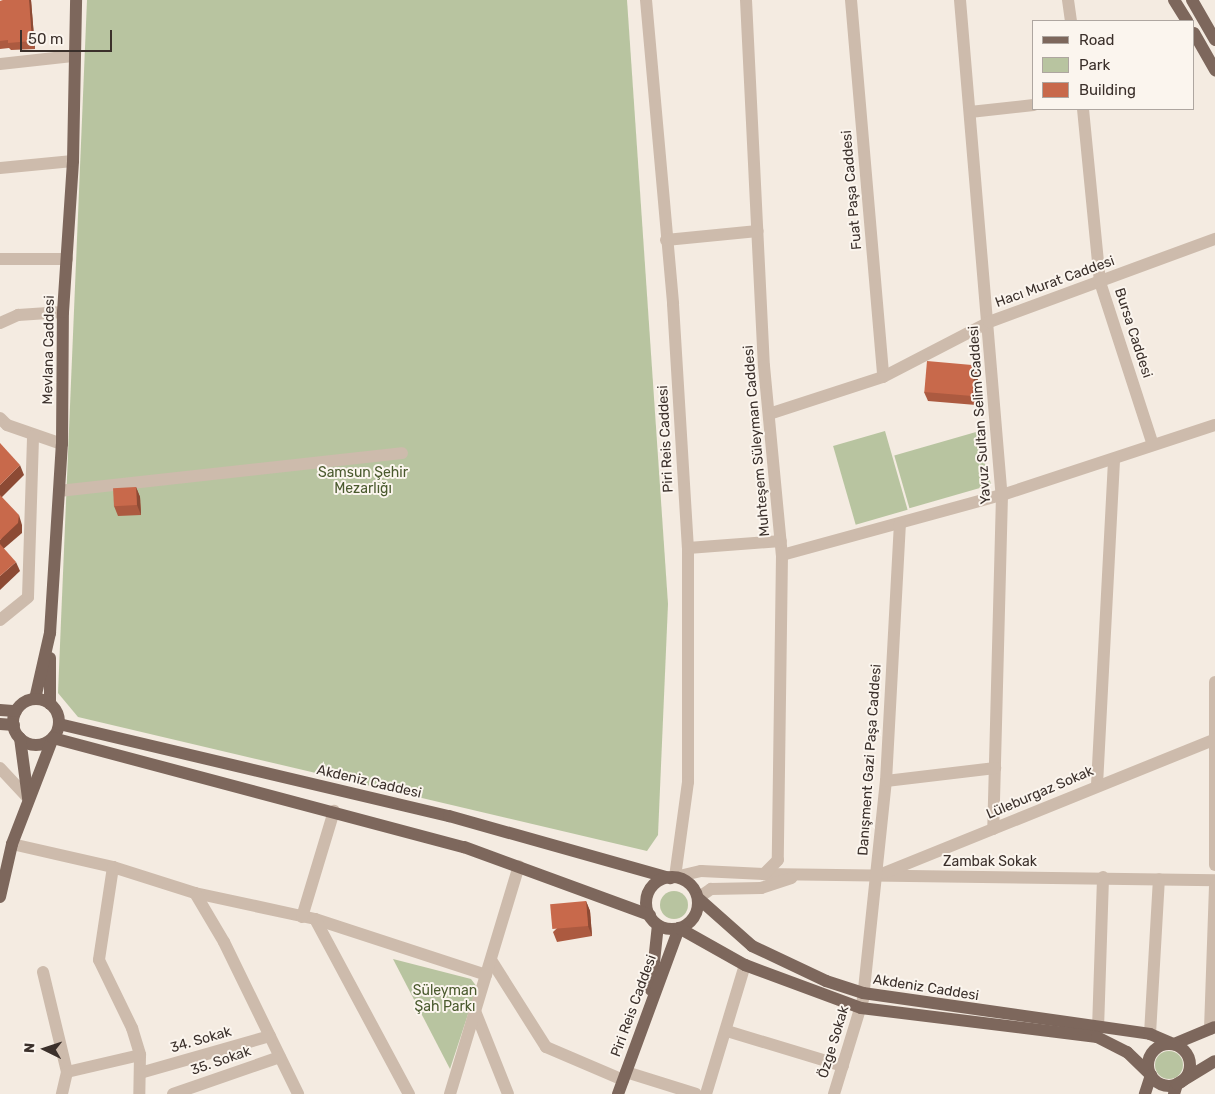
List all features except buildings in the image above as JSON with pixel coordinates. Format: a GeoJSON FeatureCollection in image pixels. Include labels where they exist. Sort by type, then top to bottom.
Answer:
{"type":"FeatureCollection","features":[{"type":"Feature","properties":{"kind":"main road","name":"Mevlana Caddesi"},"geometry":{"type":"LineString","coordinates":[[35,699],[50,633],[62,444],[63,312],[73,161],[73,56],[76,0]]}},
{"type":"Feature","properties":{"kind":"main road"},"geometry":{"type":"LineString","coordinates":[[1174,0],[1186,20]]}},
{"type":"Feature","properties":{"kind":"main road"},"geometry":{"type":"LineString","coordinates":[[1192,0],[1215,39]]}},
{"type":"Feature","properties":{"kind":"main road"},"geometry":{"type":"LineString","coordinates":[[1195,35],[1215,70]]}},
{"type":"Feature","properties":{"kind":"main road"},"geometry":{"type":"LineString","coordinates":[[50,633],[50,704]]}},
{"type":"Feature","properties":{"kind":"main road"},"geometry":{"type":"LineString","coordinates":[[0,897],[7,853],[59,724],[56,709],[50,704],[35,699],[28,701],[16,711],[14,725],[20,738],[28,798]]}},
{"type":"Feature","properties":{"kind":"main road"},"geometry":{"type":"LineString","coordinates":[[0,710],[16,711]]}},
{"type":"Feature","properties":{"kind":"main road"},"geometry":{"type":"LineString","coordinates":[[0,724],[14,725]]}},
{"type":"Feature","properties":{"kind":"main road","name":"Akdeniz Caddesi"},"geometry":{"type":"LineString","coordinates":[[59,724],[449,816],[673,878]]}},
{"type":"Feature","properties":{"kind":"main road"},"geometry":{"type":"LineString","coordinates":[[20,738],[33,745],[53,738],[334,811],[519,866],[654,920],[679,928],[696,914],[698,898],[690,884],[673,878],[659,881],[648,893],[646,902],[654,920],[650,1008]]}},
{"type":"Feature","properties":{"kind":"main road","name":"Akdeniz Caddesi"},"geometry":{"type":"LineString","coordinates":[[698,898],[752,946],[862,1000],[1150,1034],[1174,1044]]}},
{"type":"Feature","properties":{"kind":"main road","name":"Akdeniz Caddesi"},"geometry":{"type":"LineString","coordinates":[[679,928],[745,965],[862,1000],[1097,1037],[1126,1052],[1151,1075]]}},
{"type":"Feature","properties":{"kind":"main road","name":"Piri Reis Caddesi"},"geometry":{"type":"LineString","coordinates":[[618,1094],[679,928]]}},
{"type":"Feature","properties":{"kind":"main road"},"geometry":{"type":"LineString","coordinates":[[1145,1094],[1151,1075],[1151,1055],[1161,1045],[1174,1044],[1213,1028]]}},
{"type":"Feature","properties":{"kind":"main road"},"geometry":{"type":"LineString","coordinates":[[1174,1044],[1188,1054],[1190,1063],[1189,1072],[1176,1089]]}},
{"type":"Feature","properties":{"kind":"main road"},"geometry":{"type":"LineString","coordinates":[[1176,1089],[1215,1062]]}},
{"type":"Feature","properties":{"kind":"main road"},"geometry":{"type":"LineString","coordinates":[[1151,1075],[1163,1085],[1176,1089]]}},
{"type":"Feature","properties":{"kind":"street","name":"Piri Reis Caddesi"},"geometry":{"type":"LineString","coordinates":[[646,0],[673,304],[688,548],[688,782],[673,878]]}},
{"type":"Feature","properties":{"kind":"street","name":"Muhteşem Süleyman Caddesi"},"geometry":{"type":"LineString","coordinates":[[746,0],[769,414],[782,555],[778,860],[764,874]]}},
{"type":"Feature","properties":{"kind":"street","name":"Fuat Paşa Caddesi"},"geometry":{"type":"LineString","coordinates":[[851,0],[883,377]]}},
{"type":"Feature","properties":{"kind":"street","name":"Yavuz Sultan Selim Caddesi"},"geometry":{"type":"LineString","coordinates":[[960,0],[989,322],[1002,495],[993,830]]}},
{"type":"Feature","properties":{"kind":"street"},"geometry":{"type":"LineString","coordinates":[[1068,0],[1071,20]]}},
{"type":"Feature","properties":{"kind":"street"},"geometry":{"type":"LineString","coordinates":[[0,64],[73,56]]}},
{"type":"Feature","properties":{"kind":"street"},"geometry":{"type":"LineString","coordinates":[[970,112],[1032,105]]}},
{"type":"Feature","properties":{"kind":"street","name":"Bursa Caddesi"},"geometry":{"type":"LineString","coordinates":[[1083,110],[1100,282],[1153,445]]}},
{"type":"Feature","properties":{"kind":"street"},"geometry":{"type":"LineString","coordinates":[[0,168],[73,161]]}},
{"type":"Feature","properties":{"kind":"street"},"geometry":{"type":"LineString","coordinates":[[666,240],[758,231]]}},
{"type":"Feature","properties":{"kind":"street","name":"Hacı Murat Caddesi"},"geometry":{"type":"LineString","coordinates":[[769,414],[883,377],[989,322],[1215,239]]}},
{"type":"Feature","properties":{"kind":"street"},"geometry":{"type":"LineString","coordinates":[[0,259],[67,259]]}},
{"type":"Feature","properties":{"kind":"street"},"geometry":{"type":"LineString","coordinates":[[0,323],[18,315],[63,312]]}},
{"type":"Feature","properties":{"kind":"street"},"geometry":{"type":"LineString","coordinates":[[0,418],[7,425],[33,436],[62,444]]}},
{"type":"Feature","properties":{"kind":"street"},"geometry":{"type":"LineString","coordinates":[[782,555],[1002,495],[1215,425]]}},
{"type":"Feature","properties":{"kind":"street"},"geometry":{"type":"LineString","coordinates":[[0,620],[28,597],[33,436]]}},
{"type":"Feature","properties":{"kind":"street"},"geometry":{"type":"LineString","coordinates":[[59,491],[402,453]]}},
{"type":"Feature","properties":{"kind":"street"},"geometry":{"type":"LineString","coordinates":[[1097,785],[1114,459]]}},
{"type":"Feature","properties":{"kind":"street","name":"Danışment Gazi Paşa Caddesi"},"geometry":{"type":"LineString","coordinates":[[862,1000],[886,781],[900,523]]}},
{"type":"Feature","properties":{"kind":"street"},"geometry":{"type":"LineString","coordinates":[[688,548],[781,541]]}},
{"type":"Feature","properties":{"kind":"street"},"geometry":{"type":"LineString","coordinates":[[1215,682],[1215,864]]}},
{"type":"Feature","properties":{"kind":"street","name":"Lüleburgaz Sokak"},"geometry":{"type":"LineString","coordinates":[[876,876],[1214,739]]}},
{"type":"Feature","properties":{"kind":"street"},"geometry":{"type":"LineString","coordinates":[[0,768],[28,798]]}},
{"type":"Feature","properties":{"kind":"street"},"geometry":{"type":"LineString","coordinates":[[886,781],[995,768]]}},
{"type":"Feature","properties":{"kind":"street"},"geometry":{"type":"LineString","coordinates":[[302,917],[334,811]]}},
{"type":"Feature","properties":{"kind":"street"},"geometry":{"type":"LineString","coordinates":[[7,853],[113,868],[195,893],[315,919],[486,975]]}},
{"type":"Feature","properties":{"kind":"street"},"geometry":{"type":"LineString","coordinates":[[450,1094],[519,866]]}},
{"type":"Feature","properties":{"kind":"street"},"geometry":{"type":"LineString","coordinates":[[113,868],[99,960],[132,1028],[140,1055],[140,1094]]}},
{"type":"Feature","properties":{"kind":"street","name":"Zambak Sokak"},"geometry":{"type":"LineString","coordinates":[[673,878],[701,871],[800,875],[1103,877],[1215,880]]}},
{"type":"Feature","properties":{"kind":"street"},"geometry":{"type":"LineString","coordinates":[[698,898],[711,889],[761,888],[800,875]]}},
{"type":"Feature","properties":{"kind":"street"},"geometry":{"type":"LineString","coordinates":[[1098,1028],[1103,877]]}},
{"type":"Feature","properties":{"kind":"street"},"geometry":{"type":"LineString","coordinates":[[1150,1034],[1159,879]]}},
{"type":"Feature","properties":{"kind":"street"},"geometry":{"type":"LineString","coordinates":[[1213,1028],[1215,887]]}},
{"type":"Feature","properties":{"kind":"street"},"geometry":{"type":"LineString","coordinates":[[195,893],[224,942],[298,1094]]}},
{"type":"Feature","properties":{"kind":"street"},"geometry":{"type":"LineString","coordinates":[[315,919],[409,1094]]}},
{"type":"Feature","properties":{"kind":"street"},"geometry":{"type":"LineString","coordinates":[[491,960],[546,1047],[624,1076],[696,1094]]}},
{"type":"Feature","properties":{"kind":"street"},"geometry":{"type":"LineString","coordinates":[[706,1094],[727,1031],[745,965]]}},
{"type":"Feature","properties":{"kind":"street"},"geometry":{"type":"LineString","coordinates":[[43,972],[67,1072],[62,1094]]}},
{"type":"Feature","properties":{"kind":"street","name":"Özge Sokak"},"geometry":{"type":"LineString","coordinates":[[834,1094],[862,1000]]}},
{"type":"Feature","properties":{"kind":"street"},"geometry":{"type":"LineString","coordinates":[[475,1011],[508,1094]]}},
{"type":"Feature","properties":{"kind":"street"},"geometry":{"type":"LineString","coordinates":[[727,1031],[843,1066]]}},
{"type":"Feature","properties":{"kind":"street","name":"34. Sokak"},"geometry":{"type":"LineString","coordinates":[[140,1073],[270,1036]]}},
{"type":"Feature","properties":{"kind":"street"},"geometry":{"type":"LineString","coordinates":[[67,1072],[140,1055]]}},
{"type":"Feature","properties":{"kind":"street","name":"35. Sokak"},"geometry":{"type":"LineString","coordinates":[[173,1094],[280,1057]]}},
{"type":"Feature","properties":{"kind":"green space","name":"Samsun Şehir Mezarlığı"},"geometry":{"type":"Polygon","coordinates":[[[87,0],[627,0],[668,604],[658,835],[647,851],[78,717],[58,693],[87,0]]]}},
{"type":"Feature","properties":{"kind":"green space"},"geometry":{"type":"Polygon","coordinates":[[[885,431],[908,510],[856,525],[833,446],[885,431]]]}},
{"type":"Feature","properties":{"kind":"green space"},"geometry":{"type":"Polygon","coordinates":[[[976,432],[991,485],[909,508],[894,455],[976,432]]]}},
{"type":"Feature","properties":{"kind":"green space"},"geometry":{"type":"Polygon","coordinates":[[[674,891],[684,895],[688,905],[684,915],[674,919],[664,915],[660,905],[664,895],[674,891]]]}},
{"type":"Feature","properties":{"kind":"green space","name":"Süleyman Şah Parkı"},"geometry":{"type":"Polygon","coordinates":[[[393,959],[471,979],[477,987],[450,1069],[393,959]]]}},
{"type":"Feature","properties":{"kind":"green space"},"geometry":{"type":"Polygon","coordinates":[[[1169,1051],[1179,1055],[1183,1065],[1179,1075],[1169,1079],[1159,1075],[1155,1065],[1159,1055],[1169,1051]]]}}]}
